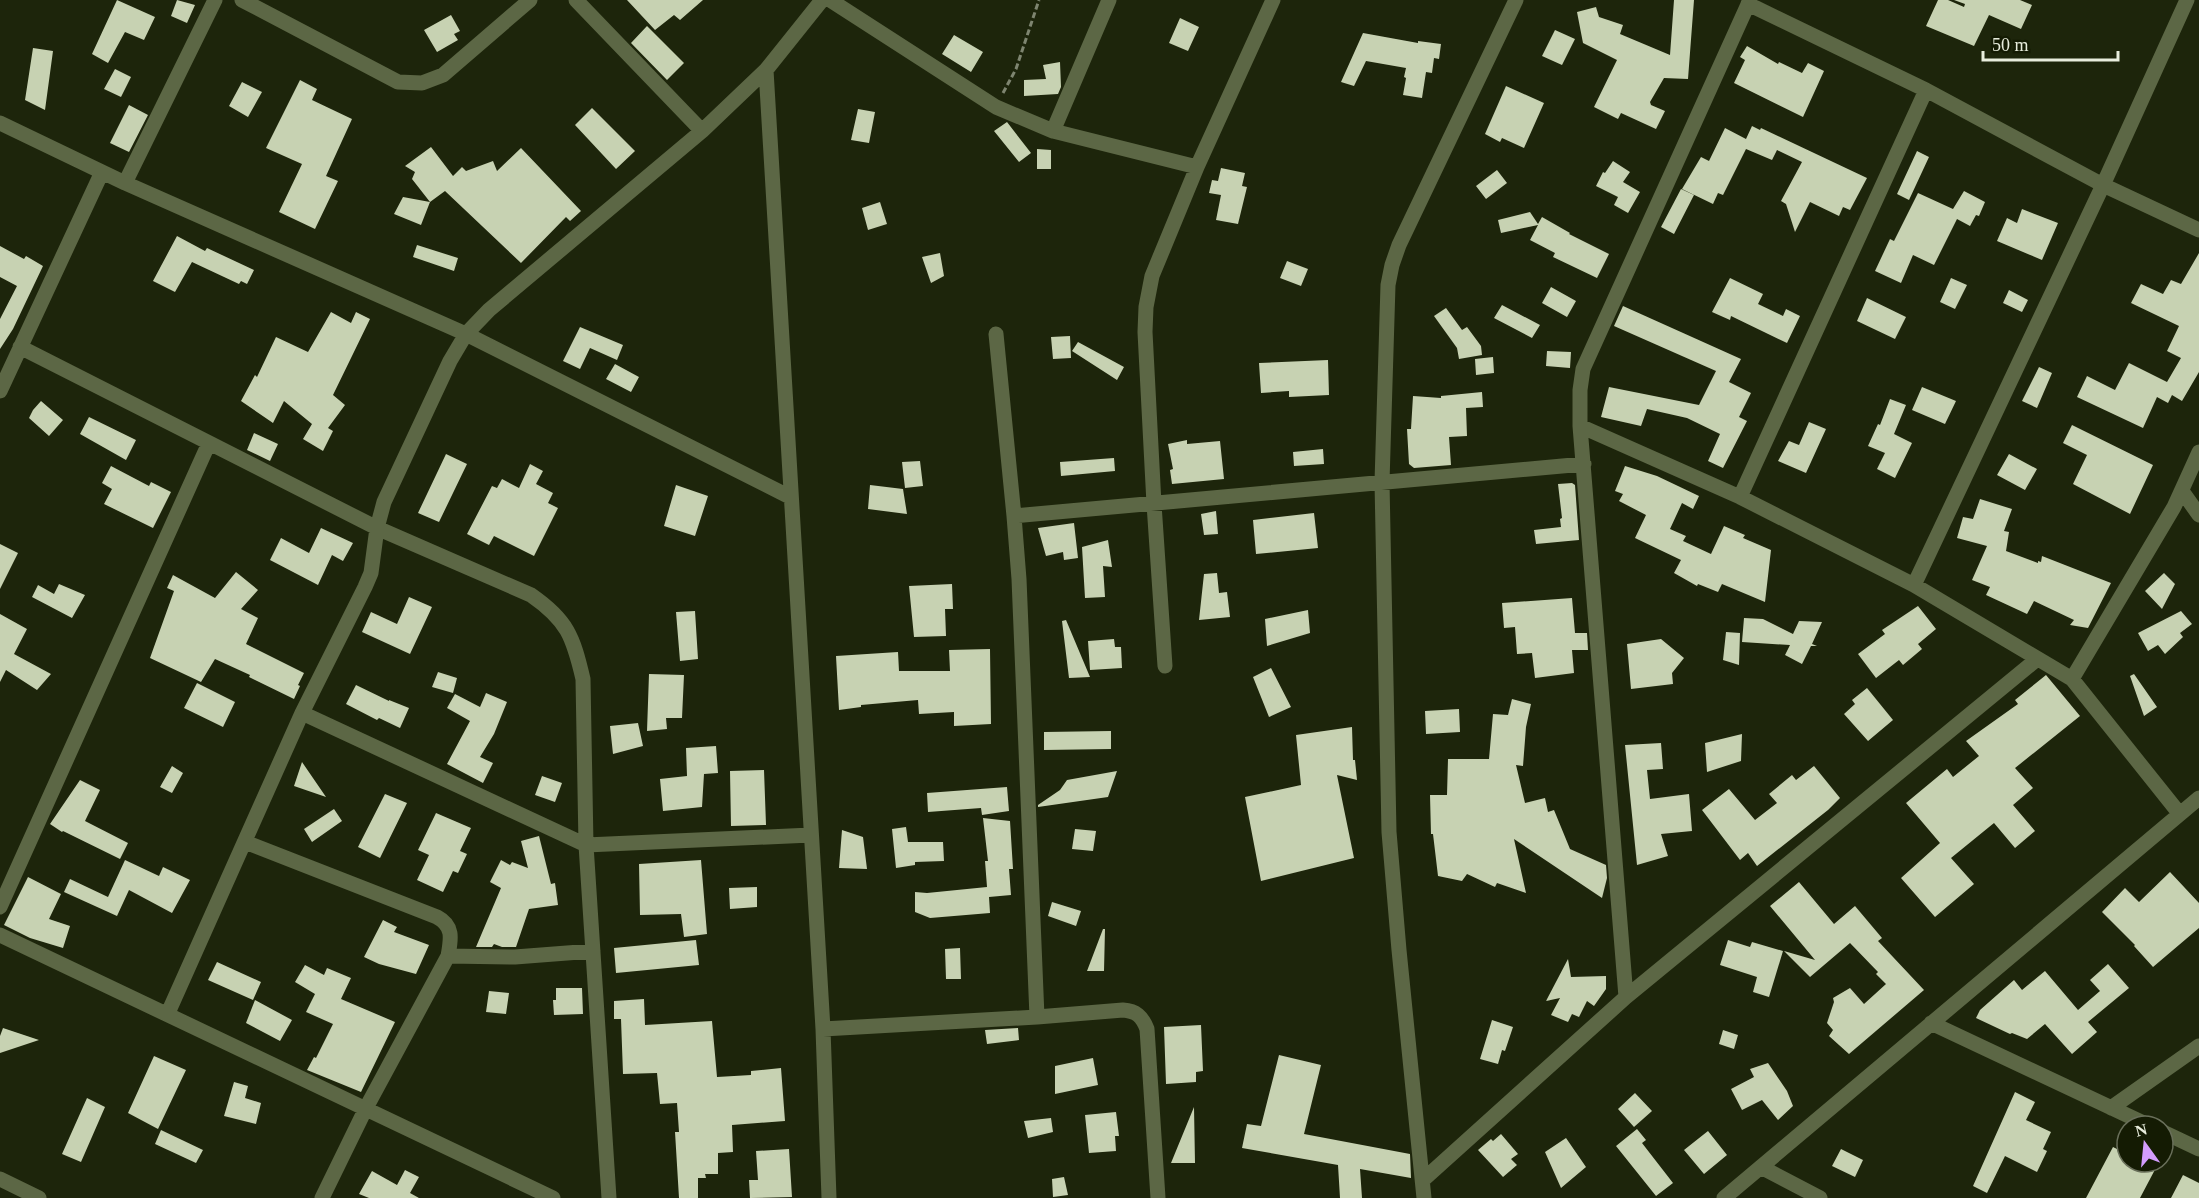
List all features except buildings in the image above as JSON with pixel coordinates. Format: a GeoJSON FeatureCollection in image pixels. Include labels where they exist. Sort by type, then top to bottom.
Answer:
{"type":"FeatureCollection","features":[{"type":"Feature","properties":{"kind":"street"},"geometry":{"type":"LineString","coordinates":[[125,183],[215,0]]}},
{"type":"Feature","properties":{"kind":"street"},"geometry":{"type":"LineString","coordinates":[[242,0],[398,82],[422,84],[443,75],[530,0]]}},
{"type":"Feature","properties":{"kind":"street"},"geometry":{"type":"LineString","coordinates":[[576,0],[702,131]]}},
{"type":"Feature","properties":{"kind":"street"},"geometry":{"type":"LineString","coordinates":[[168,1013],[302,713],[365,587],[374,555],[377,528],[384,502],[450,361],[466,334],[489,310],[702,131],[766,70],[822,0]]}},
{"type":"Feature","properties":{"kind":"street"},"geometry":{"type":"LineString","coordinates":[[830,0],[996,107],[1053,131],[1197,167]]}},
{"type":"Feature","properties":{"kind":"street"},"geometry":{"type":"LineString","coordinates":[[1053,131],[1109,0]]}},
{"type":"Feature","properties":{"kind":"street"},"geometry":{"type":"LineString","coordinates":[[1164,666],[1145,332],[1146,307],[1152,276],[1197,167],[1273,0]]}},
{"type":"Feature","properties":{"kind":"street"},"geometry":{"type":"LineString","coordinates":[[1424,1198],[1389,832],[1382,482],[1386,317],[1392,265],[1399,245],[1515,0]]}},
{"type":"Feature","properties":{"kind":"street"},"geometry":{"type":"LineString","coordinates":[[1914,585],[2103,185],[2187,0]]}},
{"type":"Feature","properties":{"kind":"street"},"geometry":{"type":"LineString","coordinates":[[1626,997],[1580,426],[1580,390],[1583,369],[1749,2],[1926,90],[2103,185],[2199,230]]}},
{"type":"Feature","properties":{"kind":"street"},"geometry":{"type":"LineString","coordinates":[[766,70],[812,835],[830,1198]]}},
{"type":"Feature","properties":{"kind":"street"},"geometry":{"type":"LineString","coordinates":[[1740,497],[1926,90]]}},
{"type":"Feature","properties":{"kind":"street"},"geometry":{"type":"LineString","coordinates":[[0,123],[125,183],[466,334],[790,497]]}},
{"type":"Feature","properties":{"kind":"street"},"geometry":{"type":"LineString","coordinates":[[0,391],[102,172]]}},
{"type":"Feature","properties":{"kind":"street"},"geometry":{"type":"LineString","coordinates":[[996,334],[1014,516],[1037,1017]]}},
{"type":"Feature","properties":{"kind":"street"},"geometry":{"type":"LineString","coordinates":[[20,347],[377,528],[531,595],[552,610],[567,627],[577,653],[583,679],[586,845],[609,1198]]}},
{"type":"Feature","properties":{"kind":"street"},"geometry":{"type":"LineString","coordinates":[[1580,426],[1740,497],[1914,585],[2036,660],[2072,679],[2179,813]]}},
{"type":"Feature","properties":{"kind":"street"},"geometry":{"type":"LineString","coordinates":[[0,908],[209,443]]}},
{"type":"Feature","properties":{"kind":"street"},"geometry":{"type":"LineString","coordinates":[[2072,679],[2182,491],[2199,452]]}},
{"type":"Feature","properties":{"kind":"street"},"geometry":{"type":"LineString","coordinates":[[1014,516],[1584,464]]}},
{"type":"Feature","properties":{"kind":"street"},"geometry":{"type":"LineString","coordinates":[[2182,491],[2199,515]]}},
{"type":"Feature","properties":{"kind":"street"},"geometry":{"type":"LineString","coordinates":[[1423,1180],[1626,997],[2036,660]]}},
{"type":"Feature","properties":{"kind":"street"},"geometry":{"type":"LineString","coordinates":[[302,713],[586,845],[812,835]]}},
{"type":"Feature","properties":{"kind":"street"},"geometry":{"type":"LineString","coordinates":[[1724,1198],[2199,798]]}},
{"type":"Feature","properties":{"kind":"street"},"geometry":{"type":"LineString","coordinates":[[244,842],[437,916],[449,926],[451,933],[448,956],[366,1108],[322,1198]]}},
{"type":"Feature","properties":{"kind":"street"},"geometry":{"type":"LineString","coordinates":[[0,935],[554,1198]]}},
{"type":"Feature","properties":{"kind":"street"},"geometry":{"type":"LineString","coordinates":[[448,956],[516,957],[593,951]]}},
{"type":"Feature","properties":{"kind":"street"},"geometry":{"type":"LineString","coordinates":[[823,1029],[1133,1011],[1142,1018],[1147,1029],[1158,1198]]}},
{"type":"Feature","properties":{"kind":"street"},"geometry":{"type":"LineString","coordinates":[[1930,1023],[2124,1114]]}},
{"type":"Feature","properties":{"kind":"street"},"geometry":{"type":"LineString","coordinates":[[2111,1108],[2199,1046]]}},
{"type":"Feature","properties":{"kind":"street"},"geometry":{"type":"LineString","coordinates":[[2175,1138],[2199,1149]]}},
{"type":"Feature","properties":{"kind":"street"},"geometry":{"type":"LineString","coordinates":[[1761,1167],[1820,1198]]}},
{"type":"Feature","properties":{"kind":"street"},"geometry":{"type":"LineString","coordinates":[[0,1179],[39,1198]]}},
{"type":"Feature","properties":{"kind":"path"},"geometry":{"type":"LineString","coordinates":[[996,107],[1016,69],[1039,0]]}}]}
